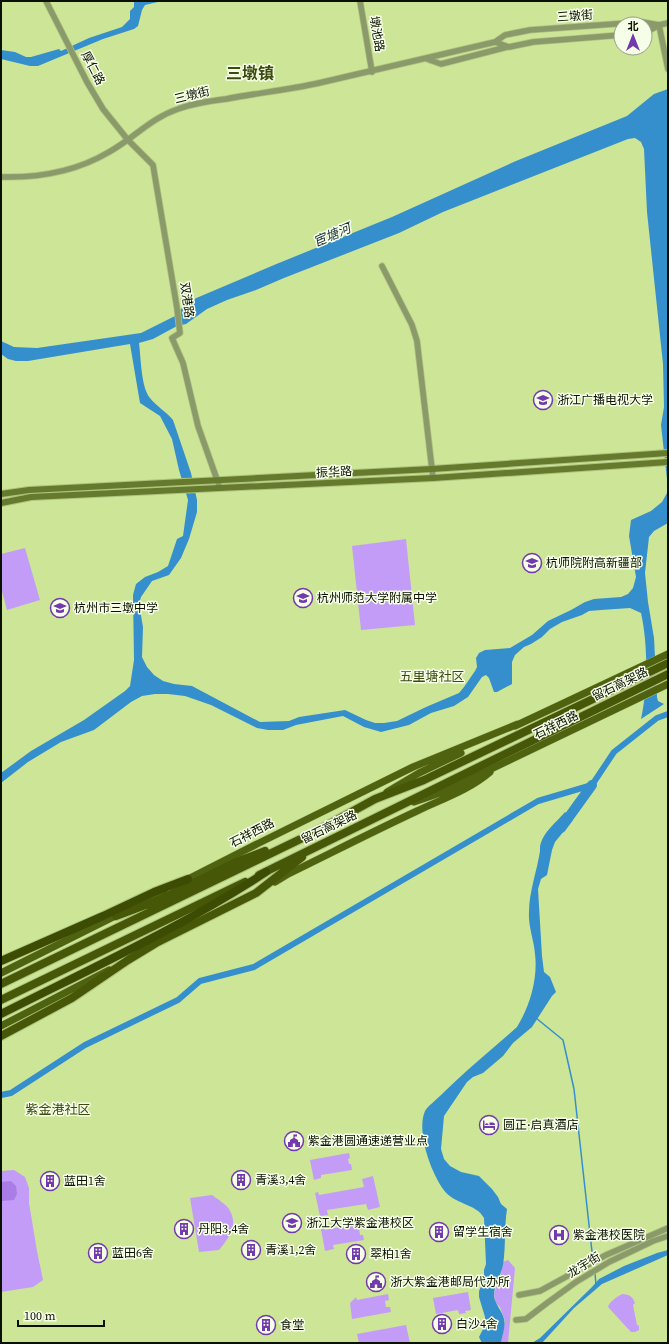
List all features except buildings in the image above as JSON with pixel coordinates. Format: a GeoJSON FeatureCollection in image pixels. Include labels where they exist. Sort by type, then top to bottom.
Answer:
{"type":"FeatureCollection","features":[{"type":"Feature","properties":{"kind":"highway","name":"留石高架路"},"geometry":{"type":"LineString","coordinates":[[1,984],[313,833],[375,799],[424,780],[454,764],[668,663]]}},
{"type":"Feature","properties":{"kind":"highway","name":"留石高架路"},"geometry":{"type":"LineString","coordinates":[[1,1000],[393,810],[462,774],[668,674]]}},
{"type":"Feature","properties":{"kind":"highway"},"geometry":{"type":"LineString","coordinates":[[116,916],[158,900],[236,862],[313,833]]}},
{"type":"Feature","properties":{"kind":"highway"},"geometry":{"type":"LineString","coordinates":[[256,893],[316,846]]}},
{"type":"Feature","properties":{"kind":"highway"},"geometry":{"type":"LineString","coordinates":[[1,1014],[129,950],[233,894],[266,872]]}},
{"type":"Feature","properties":{"kind":"highway"},"geometry":{"type":"LineString","coordinates":[[1,961],[154,892],[188,879]]}},
{"type":"Feature","properties":{"kind":"highway","name":"石祥西路"},"geometry":{"type":"LineString","coordinates":[[128,960],[156,943],[256,893]]}},
{"type":"Feature","properties":{"kind":"highway"},"geometry":{"type":"LineString","coordinates":[[1,1036],[72,998],[128,960]]}},
{"type":"Feature","properties":{"kind":"main road","name":"振华路"},"geometry":{"type":"LineString","coordinates":[[1,494],[29,490],[432,469],[668,453]]}},
{"type":"Feature","properties":{"kind":"main road","name":"振华路"},"geometry":{"type":"LineString","coordinates":[[1,503],[31,497],[434,478],[668,462]]}},
{"type":"Feature","properties":{"kind":"main road","name":"石祥西路"},"geometry":{"type":"LineString","coordinates":[[1,973],[258,843],[413,767],[518,724],[668,654]]}},
{"type":"Feature","properties":{"kind":"main road","name":"石祥西路"},"geometry":{"type":"LineString","coordinates":[[393,810],[443,792],[668,684]]}},
{"type":"Feature","properties":{"kind":"main road","name":"石祥西路"},"geometry":{"type":"LineString","coordinates":[[375,799],[419,772],[481,744],[518,724]]}},
{"type":"Feature","properties":{"kind":"main road","name":"石祥西路"},"geometry":{"type":"LineString","coordinates":[[256,893],[288,874],[416,811],[467,788],[482,779],[498,766]]}},
{"type":"Feature","properties":{"kind":"main road","name":"石祥西路"},"geometry":{"type":"LineString","coordinates":[[1,1026],[128,960]]}},
{"type":"Feature","properties":{"kind":"street","name":"厚仁路"},"geometry":{"type":"LineString","coordinates":[[46,1],[87,82],[103,109],[128,140]]}},
{"type":"Feature","properties":{"kind":"street","name":"墩池路"},"geometry":{"type":"LineString","coordinates":[[360,1],[372,72]]}},
{"type":"Feature","properties":{"kind":"street","name":"三墩街"},"geometry":{"type":"LineString","coordinates":[[1,177],[37,175],[68,170],[109,152],[163,115],[189,105],[295,88],[372,72],[495,42],[505,35],[530,30],[642,22],[659,25]]}},
{"type":"Feature","properties":{"kind":"street","name":"三墩街"},"geometry":{"type":"LineString","coordinates":[[653,28],[668,23]]}},
{"type":"Feature","properties":{"kind":"street"},"geometry":{"type":"LineString","coordinates":[[659,25],[668,69]]}},
{"type":"Feature","properties":{"kind":"street","name":"三墩街"},"geometry":{"type":"LineString","coordinates":[[426,59],[441,64],[533,42],[613,37]]}},
{"type":"Feature","properties":{"kind":"street"},"geometry":{"type":"LineString","coordinates":[[495,42],[508,47]]}},
{"type":"Feature","properties":{"kind":"street","name":"双港路"},"geometry":{"type":"LineString","coordinates":[[128,140],[153,165],[180,333],[172,338],[183,363],[198,426],[220,488]]}},
{"type":"Feature","properties":{"kind":"street"},"geometry":{"type":"LineString","coordinates":[[382,266],[412,325],[417,341],[434,478]]}},
{"type":"Feature","properties":{"kind":"street","name":"龙宇街"},"geometry":{"type":"LineString","coordinates":[[519,1295],[540,1291],[606,1255],[668,1228]]}},
{"type":"Feature","properties":{"kind":"street","name":"龙宇街"},"geometry":{"type":"LineString","coordinates":[[516,1320],[526,1319],[585,1276],[609,1262],[668,1236]]}},
{"type":"Feature","properties":{"kind":"shaded area"},"geometry":{"type":"Polygon","coordinates":[[[406,539],[415,625],[361,630],[352,546],[406,539]]]}},
{"type":"Feature","properties":{"kind":"shaded area"},"geometry":{"type":"Polygon","coordinates":[[[25,548],[40,600],[7,610],[1,588],[1,554],[25,548]]]}},
{"type":"Feature","properties":{"kind":"shaded area"},"geometry":{"type":"Polygon","coordinates":[[[349,1153],[350,1158],[348,1159],[352,1170],[321,1175],[321,1178],[314,1180],[310,1160],[349,1153]]]}},
{"type":"Feature","properties":{"kind":"shaded area"},"geometry":{"type":"Polygon","coordinates":[[[14,1170],[25,1177],[29,1188],[29,1203],[43,1280],[33,1287],[1,1292],[1,1171],[14,1170]]]}},
{"type":"Feature","properties":{"kind":"shaded area"},"geometry":{"type":"Polygon","coordinates":[[[373,1176],[380,1207],[368,1210],[366,1204],[327,1210],[328,1215],[320,1216],[315,1193],[318,1192],[319,1195],[364,1187],[362,1179],[373,1176]]]}},
{"type":"Feature","properties":{"kind":"shaded area"},"geometry":{"type":"Polygon","coordinates":[[[11,1181],[16,1186],[17,1194],[14,1200],[1,1201],[1,1182],[11,1181]]]}},
{"type":"Feature","properties":{"kind":"shaded area"},"geometry":{"type":"Polygon","coordinates":[[[212,1195],[228,1207],[233,1220],[232,1231],[219,1250],[199,1252],[190,1198],[212,1195]]]}},
{"type":"Feature","properties":{"kind":"shaded area"},"geometry":{"type":"Polygon","coordinates":[[[361,1223],[362,1228],[359,1228],[360,1235],[363,1235],[364,1240],[333,1245],[334,1249],[325,1251],[321,1229],[324,1228],[325,1230],[361,1223]]]}},
{"type":"Feature","properties":{"kind":"shaded area"},"geometry":{"type":"Polygon","coordinates":[[[508,1260],[515,1268],[508,1343],[501,1343],[505,1321],[500,1307],[495,1302],[494,1294],[501,1274],[503,1262],[508,1260]]]}},
{"type":"Feature","properties":{"kind":"shaded area"},"geometry":{"type":"Polygon","coordinates":[[[468,1292],[471,1310],[465,1311],[466,1313],[459,1314],[458,1310],[436,1314],[433,1298],[468,1292]]]}},
{"type":"Feature","properties":{"kind":"shaded area"},"geometry":{"type":"Polygon","coordinates":[[[388,1294],[389,1300],[385,1301],[386,1307],[390,1307],[391,1312],[352,1319],[350,1303],[356,1297],[357,1300],[388,1294]]]}},
{"type":"Feature","properties":{"kind":"shaded area"},"geometry":{"type":"Polygon","coordinates":[[[622,1294],[630,1296],[635,1303],[633,1305],[639,1330],[635,1332],[631,1332],[608,1307],[612,1301],[622,1294]]]}},
{"type":"Feature","properties":{"kind":"shaded area"},"geometry":{"type":"Polygon","coordinates":[[[406,1325],[410,1343],[359,1343],[357,1334],[406,1325]]]}},
{"type":"Feature","properties":{"kind":"water"},"geometry":{"type":"Polygon","coordinates":[[[134,1],[162,1],[145,5],[142,10],[138,26],[134,29],[103,39],[38,66],[30,66],[1,59],[1,50],[15,52],[26,57],[31,57],[59,49],[61,51],[89,38],[122,27],[130,19],[130,11],[134,7],[134,1]]]}},
{"type":"Feature","properties":{"kind":"water"},"geometry":{"type":"Polygon","coordinates":[[[668,89],[668,523],[654,531],[649,537],[645,573],[654,638],[657,697],[658,701],[664,704],[641,719],[645,694],[646,652],[641,613],[630,608],[589,611],[562,622],[550,629],[542,637],[524,647],[515,655],[512,662],[512,684],[497,692],[494,692],[489,678],[486,675],[482,677],[468,697],[454,706],[431,713],[409,725],[381,732],[364,727],[343,716],[296,725],[283,730],[268,730],[257,728],[211,705],[185,696],[155,694],[142,696],[131,702],[94,730],[61,742],[28,762],[1,783],[1,773],[31,751],[84,720],[130,686],[134,660],[133,595],[136,584],[145,577],[168,566],[177,539],[183,536],[188,500],[172,439],[160,416],[140,403],[130,344],[28,361],[16,361],[8,359],[1,354],[1,341],[14,347],[37,348],[141,333],[175,316],[181,309],[194,299],[392,217],[516,161],[627,116],[654,94],[668,89]],[[635,138],[628,139],[443,212],[399,233],[256,290],[227,300],[207,309],[186,324],[177,326],[153,339],[139,343],[143,380],[147,393],[150,398],[173,420],[191,473],[197,500],[197,512],[189,539],[181,558],[169,575],[152,581],[141,597],[139,604],[143,627],[142,657],[147,667],[154,675],[163,681],[192,686],[260,722],[289,721],[299,717],[345,710],[375,723],[397,721],[459,693],[477,667],[476,658],[479,653],[485,650],[510,648],[532,635],[548,621],[585,602],[594,599],[621,597],[628,594],[633,588],[636,577],[629,536],[631,520],[651,511],[662,502],[667,493],[667,479],[661,425],[664,407],[663,364],[647,212],[644,149],[641,142],[635,138]]]}},
{"type":"Feature","properties":{"kind":"water"},"geometry":{"type":"Polygon","coordinates":[[[565,812],[573,820],[555,842],[547,875],[541,879],[538,889],[544,972],[550,977],[556,992],[532,1027],[513,1043],[503,1056],[483,1073],[473,1077],[467,1082],[444,1116],[441,1149],[444,1159],[450,1166],[461,1172],[479,1176],[492,1189],[501,1204],[507,1209],[503,1265],[494,1294],[495,1300],[504,1319],[504,1328],[501,1343],[482,1343],[479,1337],[484,1327],[485,1317],[479,1297],[479,1291],[484,1280],[484,1270],[486,1264],[484,1218],[476,1209],[453,1198],[438,1182],[426,1152],[422,1130],[423,1120],[425,1111],[430,1105],[517,1027],[522,1019],[532,992],[535,973],[536,963],[534,944],[529,922],[529,912],[530,897],[539,859],[540,845],[548,830],[565,812]]]}},
{"type":"Feature","properties":{"kind":"water"},"geometry":{"type":"Polygon","coordinates":[[[668,1250],[668,1255],[602,1284],[574,1308],[542,1343],[532,1343],[540,1338],[599,1279],[624,1266],[668,1250]]]}},
{"type":"Feature","properties":{"kind":"waterway"},"geometry":{"type":"LineString","coordinates":[[1,1095],[11,1093],[85,1045],[178,1000],[200,981],[254,967],[538,801],[592,785],[614,752],[657,718],[668,714]]}},
{"type":"Feature","properties":{"kind":"waterway"},"geometry":{"type":"LineString","coordinates":[[561,828],[592,785]]}},
{"type":"Feature","properties":{"kind":"waterway"},"geometry":{"type":"LineString","coordinates":[[536,1018],[563,1040],[574,1089],[593,1261]]}},
{"type":"Feature","properties":{"kind":"waterway"},"geometry":{"type":"LineString","coordinates":[[595,1273],[596,1285]]}},
{"type":"Feature","properties":{"kind":"place","name":"浙江广播电视大学"},"geometry":{"type":"Point","coordinates":[543,400]}},
{"type":"Feature","properties":{"kind":"place","name":"杭师院附高新疆部"},"geometry":{"type":"Point","coordinates":[532,563]}},
{"type":"Feature","properties":{"kind":"place","name":"杭州师范大学附属中学"},"geometry":{"type":"Point","coordinates":[303,598]}},
{"type":"Feature","properties":{"kind":"place","name":"杭州市三墩中学"},"geometry":{"type":"Point","coordinates":[60,608]}},
{"type":"Feature","properties":{"kind":"place","name":"圆正·启真酒店"},"geometry":{"type":"Point","coordinates":[489,1125]}},
{"type":"Feature","properties":{"kind":"place","name":"紫金港圆通速递营业点"},"geometry":{"type":"Point","coordinates":[294,1141]}},
{"type":"Feature","properties":{"kind":"place","name":"青溪3,4舍"},"geometry":{"type":"Point","coordinates":[241,1180]}},
{"type":"Feature","properties":{"kind":"place","name":"蓝田1舍"},"geometry":{"type":"Point","coordinates":[50,1181]}},
{"type":"Feature","properties":{"kind":"place","name":"浙江大学紫金港校区"},"geometry":{"type":"Point","coordinates":[292,1223]}},
{"type":"Feature","properties":{"kind":"place","name":"丹阳3,4舍"},"geometry":{"type":"Point","coordinates":[184,1229]}},
{"type":"Feature","properties":{"kind":"place","name":"留学生宿舍"},"geometry":{"type":"Point","coordinates":[439,1232]}},
{"type":"Feature","properties":{"kind":"place","name":"紫金港校医院"},"geometry":{"type":"Point","coordinates":[559,1235]}},
{"type":"Feature","properties":{"kind":"place","name":"青溪1,2舍"},"geometry":{"type":"Point","coordinates":[251,1250]}},
{"type":"Feature","properties":{"kind":"place","name":"蓝田6舍"},"geometry":{"type":"Point","coordinates":[98,1253]}},
{"type":"Feature","properties":{"kind":"place","name":"翠柏1舍"},"geometry":{"type":"Point","coordinates":[356,1254]}},
{"type":"Feature","properties":{"kind":"place","name":"浙大紫金港邮局代办所"},"geometry":{"type":"Point","coordinates":[376,1282]}},
{"type":"Feature","properties":{"kind":"place","name":"白沙4舍"},"geometry":{"type":"Point","coordinates":[442,1324]}},
{"type":"Feature","properties":{"kind":"place","name":"食堂"},"geometry":{"type":"Point","coordinates":[266,1325]}},
{"type":"Feature","properties":{"kind":"district","name":"三墩镇"},"geometry":{"type":"Point","coordinates":[250,73]}},
{"type":"Feature","properties":{"kind":"district","name":"五里塘社区"},"geometry":{"type":"Point","coordinates":[432,676]}},
{"type":"Feature","properties":{"kind":"district","name":"紫金港社区"},"geometry":{"type":"Point","coordinates":[58,1109]}},
{"type":"Feature","properties":{"kind":"water label","name":"宦塘河"},"geometry":{"type":"Point","coordinates":[332,235]}}]}
